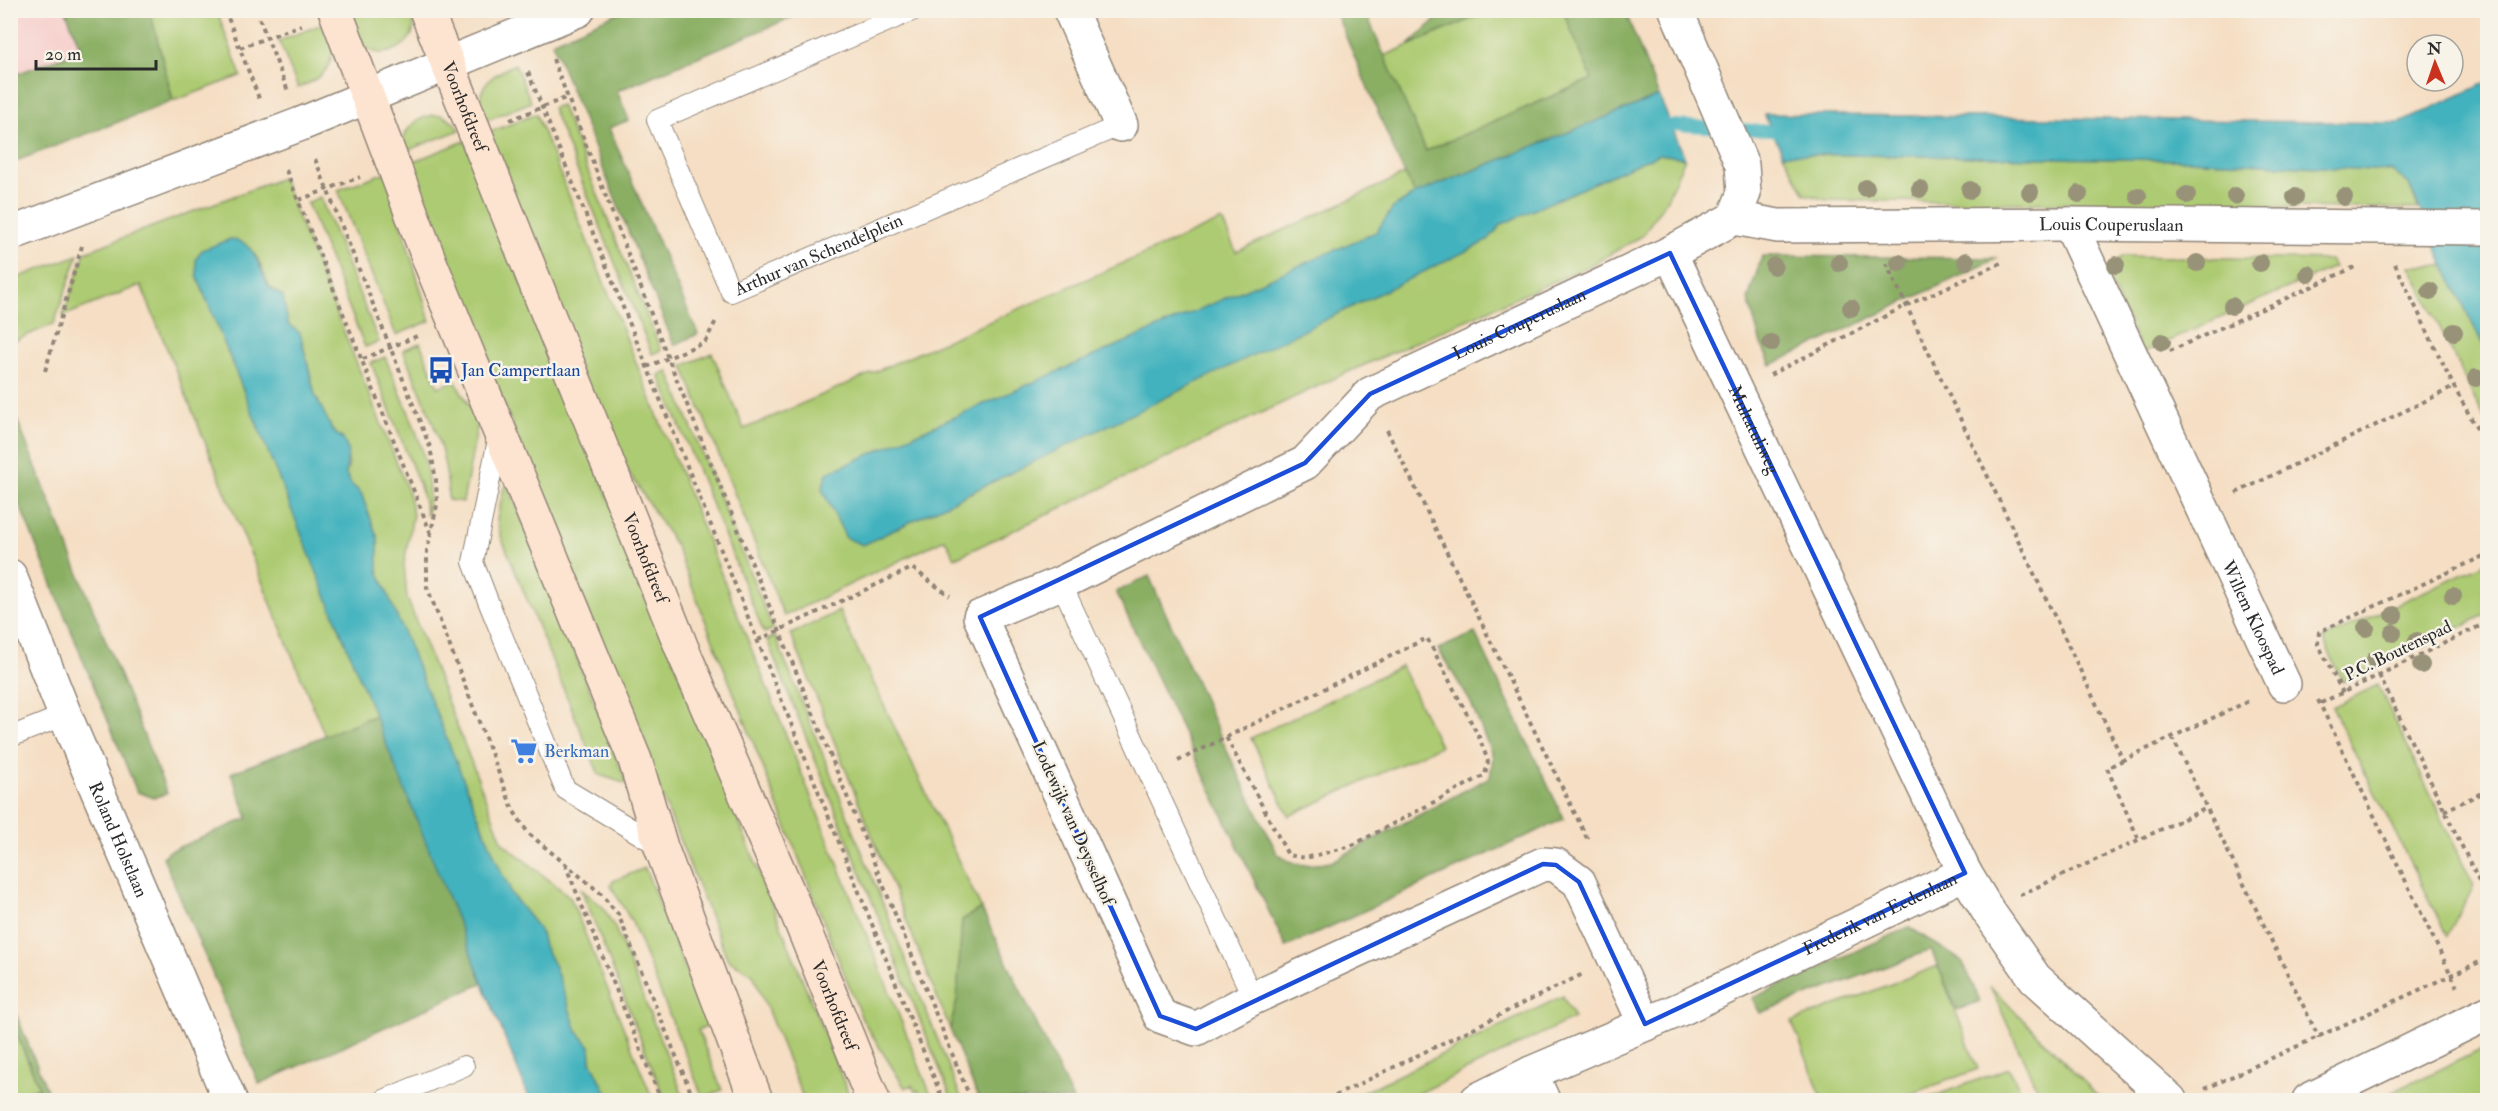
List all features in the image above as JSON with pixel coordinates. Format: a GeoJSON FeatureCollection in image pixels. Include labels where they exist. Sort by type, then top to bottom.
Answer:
{"type":"FeatureCollection","features":[{"type":"Feature","properties":{"kind":"street","name":"Voorhofdreef"},"geometry":{"type":"LineString","coordinates":[[426,10],[685,656],[798,915],[873,1101]]}},
{"type":"Feature","properties":{"kind":"street"},"geometry":{"type":"LineString","coordinates":[[10,234],[287,130],[578,10]]}},
{"type":"Feature","properties":{"kind":"street","name":"Arthur van Schendelplein"},"geometry":{"type":"LineString","coordinates":[[1070,10],[1121,125]]}},
{"type":"Feature","properties":{"kind":"street"},"geometry":{"type":"LineString","coordinates":[[1670,253],[1734,218],[1744,193],[1742,165],[1676,10]]}},
{"type":"Feature","properties":{"kind":"street"},"geometry":{"type":"LineString","coordinates":[[335,11],[392,165],[635,760],[661,847],[756,1101]]}},
{"type":"Feature","properties":{"kind":"street","name":"Louis Couperuslaan"},"geometry":{"type":"LineString","coordinates":[[1734,218],[1778,226],[2070,224],[2487,228]]}},
{"type":"Feature","properties":{"kind":"street","name":"Willem Kloospad"},"geometry":{"type":"LineString","coordinates":[[2070,224],[2284,684]]}},
{"type":"Feature","properties":{"kind":"street","name":"Louis Couperuslaan"},"geometry":{"type":"LineString","coordinates":[[1370,394],[1670,253]]}},
{"type":"Feature","properties":{"kind":"street","name":"Multatuliweg"},"geometry":{"type":"LineString","coordinates":[[1670,253],[1965,873]]}},
{"type":"Feature","properties":{"kind":"street"},"geometry":{"type":"LineString","coordinates":[[980,617],[1061,583],[1305,463],[1370,394]]}},
{"type":"Feature","properties":{"kind":"street","name":"Roland Holstlaan"},"geometry":{"type":"LineString","coordinates":[[10,576],[64,716],[230,1101]]}},
{"type":"Feature","properties":{"kind":"street","name":"Lodewijk van Deysselhof"},"geometry":{"type":"LineString","coordinates":[[980,617],[1160,1016],[1196,1029],[1253,998],[1528,870],[1543,864],[1556,865]]}},
{"type":"Feature","properties":{"kind":"street"},"geometry":{"type":"LineString","coordinates":[[1556,865],[1579,882],[1645,1024]]}},
{"type":"Feature","properties":{"kind":"street","name":"Frederik van Eedenlaan"},"geometry":{"type":"LineString","coordinates":[[1477,1101],[1537,1087],[1645,1024],[1965,873],[1988,911],[2035,978],[2170,1101]]}},
{"type":"Feature","properties":{"kind":"street"},"geometry":{"type":"LineString","coordinates":[[2309,1101],[2480,1017]]}},
{"type":"Feature","properties":{"kind":"lane","name":"Arthur van Schendelplein"},"geometry":{"type":"LineString","coordinates":[[914,10],[657,120],[730,292],[1121,125]]}},
{"type":"Feature","properties":{"kind":"lane"},"geometry":{"type":"LineString","coordinates":[[500,433],[473,562],[488,601],[565,789],[661,847]]}},
{"type":"Feature","properties":{"kind":"lane"},"geometry":{"type":"LineString","coordinates":[[1061,583],[1253,998]]}},
{"type":"Feature","properties":{"kind":"lane"},"geometry":{"type":"LineString","coordinates":[[10,736],[64,716]]}},
{"type":"Feature","properties":{"kind":"lane"},"geometry":{"type":"LineString","coordinates":[[384,1101],[464,1066]]}},
{"type":"Feature","properties":{"kind":"path"},"geometry":{"type":"LineString","coordinates":[[225,10],[240,48],[287,130],[327,190],[430,447],[436,480],[436,505],[427,550],[427,587],[513,810],[528,833],[599,892],[618,914],[694,1101]]}},
{"type":"Feature","properties":{"kind":"path"},"geometry":{"type":"LineString","coordinates":[[256,10],[267,38],[299,200],[431,534]]}},
{"type":"Feature","properties":{"kind":"path"},"geometry":{"type":"LineString","coordinates":[[240,48],[335,11]]}},
{"type":"Feature","properties":{"kind":"path"},"geometry":{"type":"LineString","coordinates":[[528,32],[568,97],[668,358],[971,1101]]}},
{"type":"Feature","properties":{"kind":"path"},"geometry":{"type":"LineString","coordinates":[[528,32],[542,107],[943,1101]]}},
{"type":"Feature","properties":{"kind":"path"},"geometry":{"type":"LineString","coordinates":[[475,133],[568,97]]}},
{"type":"Feature","properties":{"kind":"path"},"geometry":{"type":"LineString","coordinates":[[299,200],[392,165]]}},
{"type":"Feature","properties":{"kind":"path"},"geometry":{"type":"LineString","coordinates":[[45,371],[83,248],[71,212]]}},
{"type":"Feature","properties":{"kind":"path"},"geometry":{"type":"LineString","coordinates":[[2377,226],[2454,387],[2487,449]]}},
{"type":"Feature","properties":{"kind":"path"},"geometry":{"type":"LineString","coordinates":[[1883,257],[2123,760]]}},
{"type":"Feature","properties":{"kind":"path"},"geometry":{"type":"LineString","coordinates":[[1737,391],[1905,306],[2009,260]]}},
{"type":"Feature","properties":{"kind":"path"},"geometry":{"type":"LineString","coordinates":[[2137,366],[2357,266]]}},
{"type":"Feature","properties":{"kind":"path"},"geometry":{"type":"LineString","coordinates":[[647,367],[705,342],[730,292]]}},
{"type":"Feature","properties":{"kind":"path"},"geometry":{"type":"LineString","coordinates":[[363,359],[417,336]]}},
{"type":"Feature","properties":{"kind":"path"},"geometry":{"type":"LineString","coordinates":[[2203,509],[2454,387]]}},
{"type":"Feature","properties":{"kind":"path"},"geometry":{"type":"LineString","coordinates":[[1370,394],[1587,838],[1556,865]]}},
{"type":"Feature","properties":{"kind":"path"},"geometry":{"type":"LineString","coordinates":[[2343,693],[2318,644],[2319,632],[2487,554]]}},
{"type":"Feature","properties":{"kind":"path"},"geometry":{"type":"LineString","coordinates":[[758,640],[912,568],[980,617]]}},
{"type":"Feature","properties":{"kind":"path","name":"P.C. Boutenspad"},"geometry":{"type":"LineString","coordinates":[[2321,703],[2487,622]]}},
{"type":"Feature","properties":{"kind":"path"},"geometry":{"type":"LineString","coordinates":[[1150,774],[1427,638],[1479,737],[1488,761],[1485,775],[1351,846],[1306,858],[1288,855],[1226,737]]}},
{"type":"Feature","properties":{"kind":"path"},"geometry":{"type":"LineString","coordinates":[[2379,675],[2487,900]]}},
{"type":"Feature","properties":{"kind":"path"},"geometry":{"type":"LineString","coordinates":[[2139,840],[2107,768],[2284,684]]}},
{"type":"Feature","properties":{"kind":"path","name":"Willem Kloospad"},"geometry":{"type":"LineString","coordinates":[[2284,684],[2313,691],[2321,703]]}},
{"type":"Feature","properties":{"kind":"path"},"geometry":{"type":"LineString","coordinates":[[2321,703],[2452,975],[2480,1017]]}},
{"type":"Feature","properties":{"kind":"path"},"geometry":{"type":"LineString","coordinates":[[2172,737],[2319,1038]]}},
{"type":"Feature","properties":{"kind":"path"},"geometry":{"type":"LineString","coordinates":[[2444,811],[2487,790]]}},
{"type":"Feature","properties":{"kind":"path"},"geometry":{"type":"LineString","coordinates":[[1988,911],[2208,808]]}},
{"type":"Feature","properties":{"kind":"path"},"geometry":{"type":"LineString","coordinates":[[565,864],[661,1101]]}},
{"type":"Feature","properties":{"kind":"path"},"geometry":{"type":"LineString","coordinates":[[1327,1101],[1616,958]]}},
{"type":"Feature","properties":{"kind":"path"},"geometry":{"type":"LineString","coordinates":[[2201,1091],[2487,958]]}},
{"type":"Feature","properties":{"kind":"highlighted area"},"geometry":{"type":"Polygon","coordinates":[[[1670,253],[1965,873],[1645,1024],[1579,882],[1556,865],[1543,864],[1196,1029],[1160,1016],[980,617],[1305,463],[1370,394],[1670,253]]]}},
{"type":"Feature","properties":{"kind":"shaded area"},"geometry":{"type":"Polygon","coordinates":[[[11,11],[66,11],[81,50],[11,76],[11,11]]]}},
{"type":"Feature","properties":{"kind":"green space"},"geometry":{"type":"Polygon","coordinates":[[[624,10],[807,11],[617,91],[629,120],[609,128],[698,334],[674,345],[552,42],[624,10]]]}},
{"type":"Feature","properties":{"kind":"green space"},"geometry":{"type":"Polygon","coordinates":[[[66,11],[150,11],[173,101],[11,163],[11,76],[81,50],[66,11]]]}},
{"type":"Feature","properties":{"kind":"green space"},"geometry":{"type":"Polygon","coordinates":[[[150,11],[217,11],[241,76],[173,101],[150,11]]]}},
{"type":"Feature","properties":{"kind":"green space"},"geometry":{"type":"Polygon","coordinates":[[[361,11],[413,11],[412,34],[403,45],[390,52],[370,50],[359,38],[349,15],[361,11]]]}},
{"type":"Feature","properties":{"kind":"green space"},"geometry":{"type":"Polygon","coordinates":[[[440,11],[494,11],[495,14],[460,20],[440,11]]]}},
{"type":"Feature","properties":{"kind":"green space"},"geometry":{"type":"Polygon","coordinates":[[[1335,11],[1365,11],[1426,151],[1592,79],[1563,11],[1625,11],[1659,96],[1415,194],[1399,162],[1335,11]]]}},
{"type":"Feature","properties":{"kind":"green space"},"geometry":{"type":"Polygon","coordinates":[[[1445,11],[1490,11],[1409,45],[1445,11]]]}},
{"type":"Feature","properties":{"kind":"green space"},"geometry":{"type":"Polygon","coordinates":[[[1490,11],[1563,11],[1592,79],[1426,151],[1384,56],[1490,11]]]}},
{"type":"Feature","properties":{"kind":"green space"},"geometry":{"type":"Polygon","coordinates":[[[330,21],[332,54],[330,62],[320,76],[298,88],[279,41],[330,21]]]}},
{"type":"Feature","properties":{"kind":"green space"},"geometry":{"type":"Polygon","coordinates":[[[515,64],[531,102],[480,123],[480,101],[484,86],[495,75],[515,64]]]}},
{"type":"Feature","properties":{"kind":"green space"},"geometry":{"type":"Polygon","coordinates":[[[561,105],[661,350],[652,354],[552,108],[561,105]]]}},
{"type":"Feature","properties":{"kind":"green space"},"geometry":{"type":"Polygon","coordinates":[[[536,114],[933,1100],[922,1100],[918,1090],[915,1092],[912,1085],[905,1088],[862,1019],[676,546],[608,440],[485,134],[536,114]]]}},
{"type":"Feature","properties":{"kind":"green space"},"geometry":{"type":"Polygon","coordinates":[[[442,115],[460,130],[403,152],[405,136],[413,124],[426,117],[442,115]]]}},
{"type":"Feature","properties":{"kind":"green space"},"geometry":{"type":"Polygon","coordinates":[[[465,141],[851,1100],[804,1100],[753,974],[728,960],[407,164],[465,141]]]}},
{"type":"Feature","properties":{"kind":"green space"},"geometry":{"type":"Polygon","coordinates":[[[1659,154],[1685,158],[1667,199],[1642,236],[1591,265],[1337,377],[955,558],[945,539],[784,616],[683,366],[712,353],[744,429],[1222,220],[1236,252],[1405,174],[1415,194],[1393,208],[1377,232],[827,473],[822,489],[846,538],[863,545],[1487,241],[1502,224],[1659,154]]]}},
{"type":"Feature","properties":{"kind":"green space"},"geometry":{"type":"Polygon","coordinates":[[[1783,154],[2188,160],[2392,171],[2409,184],[2418,209],[1827,200],[1805,194],[1783,154]]]}},
{"type":"Feature","properties":{"kind":"green space"},"geometry":{"type":"Polygon","coordinates":[[[386,172],[430,321],[396,335],[338,190],[386,172]]]}},
{"type":"Feature","properties":{"kind":"green space"},"geometry":{"type":"Polygon","coordinates":[[[282,178],[407,488],[413,514],[404,564],[407,598],[503,843],[570,897],[653,1100],[610,1100],[591,1061],[590,1046],[577,1031],[540,930],[508,890],[510,888],[502,874],[377,570],[378,539],[361,493],[351,484],[346,474],[349,464],[343,439],[333,431],[315,395],[302,340],[288,324],[283,297],[269,286],[258,259],[249,248],[231,239],[202,251],[197,276],[376,715],[325,736],[141,285],[63,316],[85,252],[282,178]]]}},
{"type":"Feature","properties":{"kind":"green space"},"geometry":{"type":"Polygon","coordinates":[[[320,197],[379,342],[365,347],[307,203],[320,197]]]}},
{"type":"Feature","properties":{"kind":"green space"},"geometry":{"type":"Polygon","coordinates":[[[78,255],[54,324],[11,342],[11,280],[78,255]]]}},
{"type":"Feature","properties":{"kind":"green space"},"geometry":{"type":"Polygon","coordinates":[[[1762,256],[1998,258],[1771,365],[1761,344],[1748,299],[1762,256]]]}},
{"type":"Feature","properties":{"kind":"green space"},"geometry":{"type":"Polygon","coordinates":[[[2122,256],[2330,260],[2334,267],[2142,353],[2110,282],[2111,268],[2122,256]]]}},
{"type":"Feature","properties":{"kind":"green space"},"geometry":{"type":"Polygon","coordinates":[[[2410,266],[2444,266],[2487,353],[2487,424],[2410,266]]]}},
{"type":"Feature","properties":{"kind":"green space"},"geometry":{"type":"Polygon","coordinates":[[[420,343],[438,387],[455,381],[477,418],[478,423],[463,502],[448,500],[447,480],[439,442],[403,350],[420,343]]]}},
{"type":"Feature","properties":{"kind":"green space"},"geometry":{"type":"Polygon","coordinates":[[[385,357],[410,415],[423,455],[429,495],[427,516],[421,489],[371,363],[385,357]]]}},
{"type":"Feature","properties":{"kind":"green space"},"geometry":{"type":"Polygon","coordinates":[[[669,372],[773,629],[764,633],[659,375],[669,372]]]}},
{"type":"Feature","properties":{"kind":"green space"},"geometry":{"type":"Polygon","coordinates":[[[11,405],[167,793],[154,798],[137,792],[11,484],[11,405]]]}},
{"type":"Feature","properties":{"kind":"green space"},"geometry":{"type":"Polygon","coordinates":[[[508,485],[627,784],[599,775],[500,534],[497,519],[504,488],[508,485]]]}},
{"type":"Feature","properties":{"kind":"green space"},"geometry":{"type":"Polygon","coordinates":[[[2487,562],[2487,614],[2343,682],[2323,639],[2487,562]]]}},
{"type":"Feature","properties":{"kind":"green space"},"geometry":{"type":"Polygon","coordinates":[[[1149,576],[1228,753],[1277,853],[1290,862],[1302,865],[1331,862],[1490,777],[1493,757],[1470,701],[1438,649],[1475,633],[1564,819],[1286,947],[1116,592],[1149,576]]]}},
{"type":"Feature","properties":{"kind":"green space"},"geometry":{"type":"Polygon","coordinates":[[[839,611],[981,908],[962,920],[957,1000],[950,1029],[791,634],[839,611]]]}},
{"type":"Feature","properties":{"kind":"green space"},"geometry":{"type":"Polygon","coordinates":[[[775,636],[962,1100],[952,1100],[767,640],[775,636]]]}},
{"type":"Feature","properties":{"kind":"green space"},"geometry":{"type":"Polygon","coordinates":[[[1401,666],[1440,746],[1289,816],[1251,738],[1401,666]]]}},
{"type":"Feature","properties":{"kind":"green space"},"geometry":{"type":"Polygon","coordinates":[[[2378,685],[2474,886],[2447,936],[2332,707],[2378,685]]]}},
{"type":"Feature","properties":{"kind":"green space"},"geometry":{"type":"Polygon","coordinates":[[[376,715],[483,983],[259,1084],[163,857],[170,851],[248,818],[231,773],[376,715]]]}},
{"type":"Feature","properties":{"kind":"green space"},"geometry":{"type":"Polygon","coordinates":[[[645,868],[708,1025],[698,1030],[722,1090],[703,1098],[632,922],[611,886],[613,881],[645,868]]]}},
{"type":"Feature","properties":{"kind":"green space"},"geometry":{"type":"Polygon","coordinates":[[[581,889],[603,907],[615,928],[685,1100],[665,1100],[581,889]]]}},
{"type":"Feature","properties":{"kind":"green space"},"geometry":{"type":"Polygon","coordinates":[[[981,908],[1073,1100],[979,1100],[950,1029],[957,1000],[962,920],[981,908]]]}},
{"type":"Feature","properties":{"kind":"green space"},"geometry":{"type":"Polygon","coordinates":[[[1909,927],[1962,961],[1980,1001],[1957,1010],[1931,950],[1760,1013],[1752,998],[1909,927]]]}},
{"type":"Feature","properties":{"kind":"green space"},"geometry":{"type":"Polygon","coordinates":[[[1938,966],[1978,1069],[1895,1100],[1823,1100],[1792,1022],[1938,966]]]}},
{"type":"Feature","properties":{"kind":"green space"},"geometry":{"type":"Polygon","coordinates":[[[1990,986],[2102,1100],[2042,1100],[1990,986]]]}},
{"type":"Feature","properties":{"kind":"green space"},"geometry":{"type":"Polygon","coordinates":[[[1563,996],[1574,1018],[1405,1100],[1347,1100],[1563,996]]]}},
{"type":"Feature","properties":{"kind":"green space"},"geometry":{"type":"Polygon","coordinates":[[[10,1002],[51,1100],[11,1100],[39,1087],[11,1019],[10,1002]]]}},
{"type":"Feature","properties":{"kind":"green space"},"geometry":{"type":"Polygon","coordinates":[[[10,1019],[39,1087],[11,1100],[10,1100],[10,1019]]]}},
{"type":"Feature","properties":{"kind":"green space"},"geometry":{"type":"Polygon","coordinates":[[[2487,1047],[2487,1100],[2376,1100],[2487,1047]]]}},
{"type":"Feature","properties":{"kind":"green space"},"geometry":{"type":"Polygon","coordinates":[[[2009,1068],[2025,1100],[1924,1100],[2009,1068]]]}},
{"type":"Feature","properties":{"kind":"water"},"geometry":{"type":"Polygon","coordinates":[[[2487,82],[2487,353],[2444,266],[2409,184],[2392,171],[2188,160],[1783,154],[1764,114],[2400,123],[2487,82]]]}},
{"type":"Feature","properties":{"kind":"water"},"geometry":{"type":"Polygon","coordinates":[[[1659,96],[1685,158],[1659,154],[1502,224],[1487,241],[863,545],[846,538],[822,489],[827,473],[1376,232],[1393,208],[1415,194],[1659,96]]]}},
{"type":"Feature","properties":{"kind":"water"},"geometry":{"type":"Polygon","coordinates":[[[231,239],[246,244],[251,250],[268,285],[283,297],[288,324],[300,333],[315,395],[333,431],[343,439],[348,450],[346,474],[351,484],[361,493],[378,539],[378,570],[502,874],[510,888],[509,891],[540,930],[577,1031],[590,1046],[591,1061],[610,1100],[530,1100],[197,276],[196,259],[202,250],[231,239]]]}},
{"type":"Feature","properties":{"kind":"waterway"},"geometry":{"type":"LineString","coordinates":[[1659,131],[1673,125],[1787,132]]}},
{"type":"Feature","properties":{"kind":"place","name":"Jan Campertlaan"},"geometry":{"type":"Point","coordinates":[441,370]}},
{"type":"Feature","properties":{"kind":"place","name":"Berkman"},"geometry":{"type":"Point","coordinates":[524,751]}}]}
